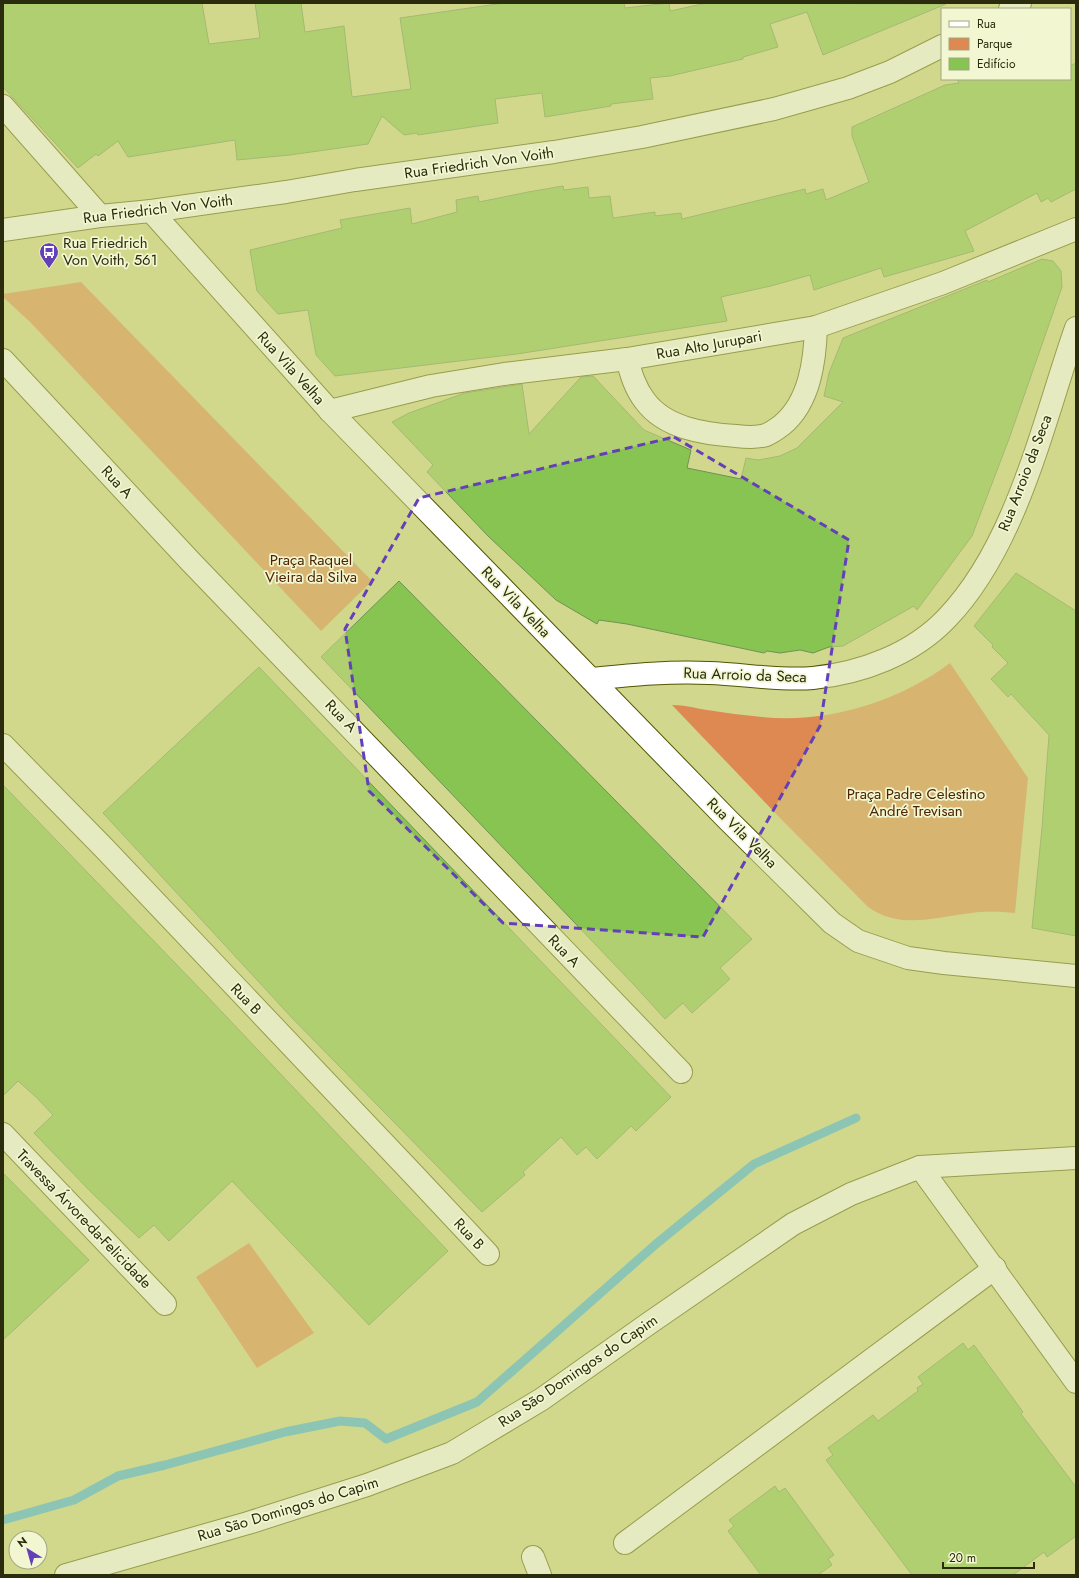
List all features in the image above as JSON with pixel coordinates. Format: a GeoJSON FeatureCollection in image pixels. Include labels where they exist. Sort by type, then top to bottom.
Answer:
{"type":"FeatureCollection","features":[{"type":"Feature","properties":{"kind":"street","name":"Rua Friedrich Von Voith"},"geometry":{"type":"LineString","coordinates":[[3,230],[100,216],[151,211],[554,152],[642,137],[774,110],[848,88],[890,72],[941,46]]}},
{"type":"Feature","properties":{"kind":"street"},"geometry":{"type":"LineString","coordinates":[[3,106],[100,216]]}},
{"type":"Feature","properties":{"kind":"street","name":"Rua Vila Velha"},"geometry":{"type":"LineString","coordinates":[[151,211],[330,411],[727,819],[832,923],[858,941],[908,958],[1076,976]]}},
{"type":"Feature","properties":{"kind":"street","name":"Rua Alto Jurupari"},"geometry":{"type":"LineString","coordinates":[[330,411],[430,386],[504,374],[627,359],[816,327],[943,283],[1076,229]]}},
{"type":"Feature","properties":{"kind":"street"},"geometry":{"type":"LineString","coordinates":[[627,359],[633,382],[645,402],[662,417],[678,426],[718,435],[748,437],[766,435],[782,425],[797,408],[806,387],[812,365],[816,327]]}},
{"type":"Feature","properties":{"kind":"street","name":"Rua Arroio da Seca"},"geometry":{"type":"LineString","coordinates":[[591,679],[646,673],[676,672],[710,673],[781,679],[813,678],[851,672],[882,661],[908,648],[930,634],[964,600],[980,575],[1006,526],[1021,493],[1076,328]]}},
{"type":"Feature","properties":{"kind":"street","name":"Rua A"},"geometry":{"type":"LineString","coordinates":[[3,360],[190,561],[326,700],[681,1072]]}},
{"type":"Feature","properties":{"kind":"street","name":"Rua B"},"geometry":{"type":"LineString","coordinates":[[3,745],[104,848],[420,1180],[488,1254]]}},
{"type":"Feature","properties":{"kind":"street","name":"Travessa Árvore-da-Felicidade"},"geometry":{"type":"LineString","coordinates":[[3,1134],[165,1304]]}},
{"type":"Feature","properties":{"kind":"street","name":"Rua São Domingos do Capim"},"geometry":{"type":"LineString","coordinates":[[66,1575],[248,1523],[360,1488],[452,1453],[542,1399],[793,1224],[851,1194],[920,1167],[1076,1158]]}},
{"type":"Feature","properties":{"kind":"street"},"geometry":{"type":"LineString","coordinates":[[920,1167],[995,1268],[1076,1382]]}},
{"type":"Feature","properties":{"kind":"street"},"geometry":{"type":"LineString","coordinates":[[626,1543],[995,1268]]}},
{"type":"Feature","properties":{"kind":"highlighted area"},"geometry":{"type":"Polygon","coordinates":[[[674,437],[849,540],[820,726],[703,937],[503,923],[369,791],[345,629],[419,498],[674,437]]]}},
{"type":"Feature","properties":{"kind":"green space","name":"Praça Raquel Vieira da Silva"},"geometry":{"type":"Polygon","coordinates":[[[81,282],[372,581],[321,631],[30,322],[3,297],[3,294],[81,282]]]}},
{"type":"Feature","properties":{"kind":"green space","name":"Praça Padre Celestino André Trevisan"},"geometry":{"type":"Polygon","coordinates":[[[950,663],[1028,778],[1015,913],[983,912],[932,919],[905,920],[880,914],[868,907],[672,705],[762,717],[811,717],[836,713],[885,699],[930,677],[950,663]]]}},
{"type":"Feature","properties":{"kind":"green space"},"geometry":{"type":"Polygon","coordinates":[[[249,1243],[314,1333],[257,1368],[196,1277],[249,1243]]]}},
{"type":"Feature","properties":{"kind":"building"},"geometry":{"type":"Polygon","coordinates":[[[3,3],[202,3],[209,44],[260,38],[255,3],[301,3],[305,32],[344,26],[352,97],[411,89],[400,18],[504,3],[624,3],[625,8],[669,3],[670,11],[707,3],[946,4],[823,55],[807,12],[770,24],[778,47],[743,57],[743,59],[670,76],[650,78],[653,99],[611,104],[611,106],[545,117],[542,93],[495,99],[498,123],[418,135],[417,133],[404,135],[382,116],[368,144],[290,155],[237,160],[235,140],[128,157],[118,141],[98,156],[96,154],[78,168],[3,87],[3,3]]]}},
{"type":"Feature","properties":{"kind":"building"},"geometry":{"type":"Polygon","coordinates":[[[1076,63],[1076,189],[1051,202],[1048,198],[1041,202],[1037,193],[965,231],[974,251],[884,277],[881,268],[814,290],[810,275],[771,286],[721,297],[727,321],[517,354],[335,376],[316,355],[308,310],[278,314],[257,291],[250,250],[342,228],[340,220],[410,208],[412,224],[457,212],[456,200],[478,196],[479,202],[563,186],[564,190],[588,187],[589,198],[610,196],[613,218],[655,212],[655,216],[681,213],[682,219],[805,189],[806,194],[823,189],[826,200],[869,182],[852,136],[852,127],[945,85],[959,83],[958,80],[1071,80],[1071,66],[1076,63]]]}},
{"type":"Feature","properties":{"kind":"building"},"geometry":{"type":"Polygon","coordinates":[[[1042,259],[1053,261],[1061,271],[1062,287],[1009,439],[972,536],[917,610],[914,606],[843,646],[829,647],[813,653],[800,650],[780,653],[767,651],[764,653],[627,624],[599,620],[597,624],[556,600],[488,536],[427,472],[433,465],[392,422],[409,413],[465,393],[522,384],[529,434],[581,377],[593,376],[644,430],[691,450],[687,468],[741,479],[746,458],[758,460],[780,456],[797,448],[843,402],[824,396],[829,373],[843,338],[987,280],[988,282],[1042,259]]]}},
{"type":"Feature","properties":{"kind":"building"},"geometry":{"type":"Polygon","coordinates":[[[1016,573],[1076,611],[1076,936],[1032,928],[1049,735],[1011,694],[1008,697],[991,679],[1008,663],[974,626],[1016,573]]]}},
{"type":"Feature","properties":{"kind":"building"},"geometry":{"type":"Polygon","coordinates":[[[399,581],[752,939],[720,968],[730,979],[692,1013],[683,1003],[665,1019],[321,657],[399,581]]]}},
{"type":"Feature","properties":{"kind":"building"},"geometry":{"type":"Polygon","coordinates":[[[259,667],[671,1097],[636,1131],[631,1126],[597,1159],[586,1147],[577,1155],[561,1137],[523,1172],[525,1175],[482,1212],[293,1019],[103,813],[259,667]]]}},
{"type":"Feature","properties":{"kind":"building"},"geometry":{"type":"Polygon","coordinates":[[[3,785],[205,994],[448,1251],[369,1325],[232,1181],[169,1241],[154,1225],[139,1238],[91,1192],[34,1133],[53,1115],[36,1097],[18,1081],[3,1096],[3,785]]]}},
{"type":"Feature","properties":{"kind":"building"},"geometry":{"type":"Polygon","coordinates":[[[3,1173],[89,1260],[3,1340],[3,1173]]]}},
{"type":"Feature","properties":{"kind":"building"},"geometry":{"type":"Polygon","coordinates":[[[963,1343],[968,1350],[974,1345],[1023,1412],[1021,1414],[1076,1487],[1076,1536],[1047,1557],[1044,1552],[1013,1575],[912,1575],[826,1460],[833,1455],[828,1448],[873,1415],[878,1421],[918,1391],[917,1388],[923,1384],[918,1377],[963,1343]]]}},
{"type":"Feature","properties":{"kind":"building"},"geometry":{"type":"Polygon","coordinates":[[[775,1486],[779,1492],[785,1488],[834,1555],[828,1559],[832,1565],[818,1575],[761,1575],[728,1531],[734,1526],[729,1520],[775,1486]]]}},
{"type":"Feature","properties":{"kind":"waterway"},"geometry":{"type":"LineString","coordinates":[[3,1520],[74,1500],[118,1476],[165,1465],[285,1432],[340,1421],[365,1423],[386,1439],[477,1402],[656,1244],[754,1164],[856,1118]]}},
{"type":"Feature","properties":{"kind":"place","name":"Rua Friedrich Von Voith, 561"},"geometry":{"type":"Point","coordinates":[49,269]}}]}
